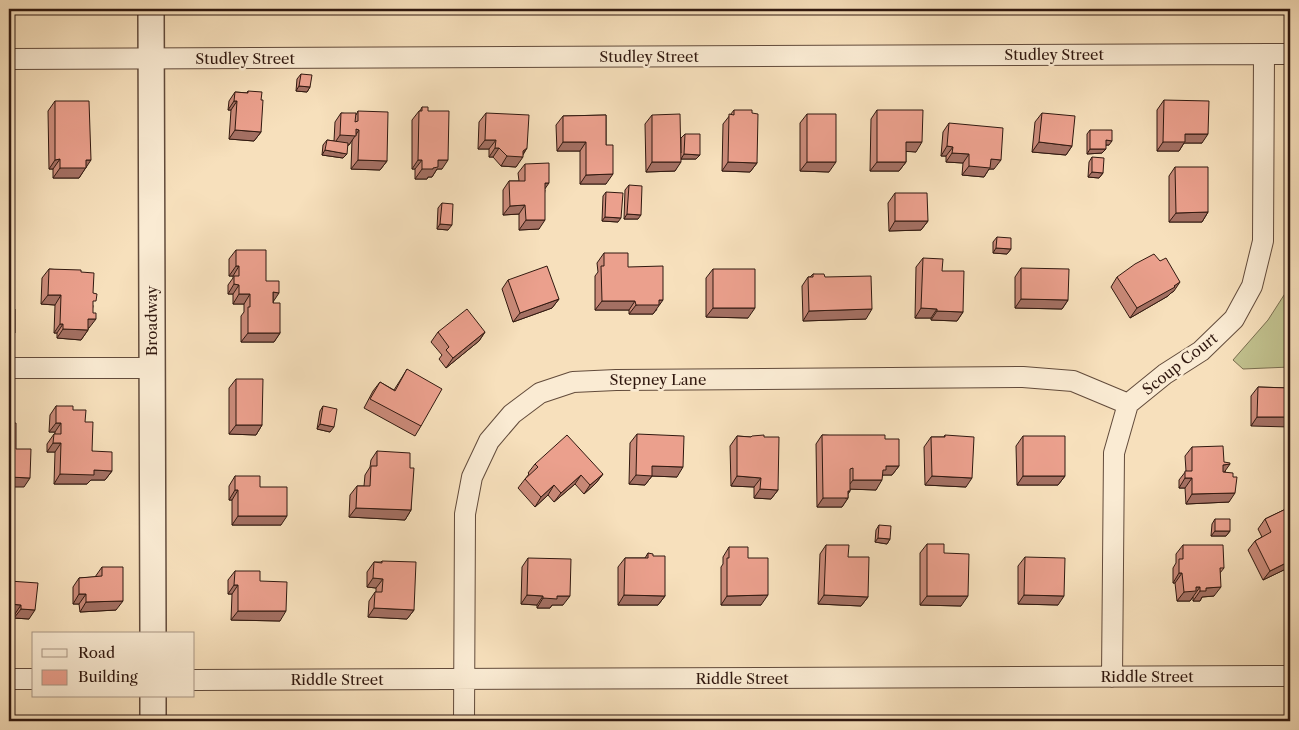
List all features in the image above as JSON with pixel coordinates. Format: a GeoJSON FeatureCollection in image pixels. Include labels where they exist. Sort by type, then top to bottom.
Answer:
{"type":"FeatureCollection","features":[{"type":"Feature","properties":{"kind":"street","name":"Broadway"},"geometry":{"type":"LineString","coordinates":[[151,9],[153,632]]}},
{"type":"Feature","properties":{"kind":"street","name":"Scoup Court"},"geometry":{"type":"LineString","coordinates":[[1112,677],[1114,453],[1128,404],[1165,374],[1201,352],[1234,319],[1252,286],[1263,241],[1264,54]]}},
{"type":"Feature","properties":{"kind":"street","name":"Studley Street"},"geometry":{"type":"LineString","coordinates":[[9,59],[1290,54]]}},
{"type":"Feature","properties":{"kind":"street"},"geometry":{"type":"LineString","coordinates":[[9,368],[152,368]]}},
{"type":"Feature","properties":{"kind":"street","name":"Stepney Lane"},"geometry":{"type":"LineString","coordinates":[[464,721],[465,514],[472,477],[489,441],[512,414],[540,393],[574,382],[616,380],[1023,377],[1073,382],[1128,404]]}},
{"type":"Feature","properties":{"kind":"street","name":"Riddle Street"},"geometry":{"type":"LineString","coordinates":[[195,680],[1290,676]]}},
{"type":"Feature","properties":{"kind":"street"},"geometry":{"type":"LineString","coordinates":[[9,679],[32,679]]}},
{"type":"Feature","properties":{"kind":"street"},"geometry":{"type":"LineString","coordinates":[[153,698],[153,721]]}},
{"type":"Feature","properties":{"kind":"green space"},"geometry":{"type":"Polygon","coordinates":[[[1290,100],[1290,367],[1243,369],[1233,360],[1268,320],[1286,292],[1288,105],[1290,100]]]}},
{"type":"Feature","properties":{"kind":"building"},"geometry":{"type":"Polygon","coordinates":[[[301,74],[312,75],[310,87],[299,86],[301,74]]]}},
{"type":"Feature","properties":{"kind":"building"},"geometry":{"type":"Polygon","coordinates":[[[248,91],[262,92],[261,132],[235,130],[237,101],[234,101],[235,92],[248,93],[248,91]]]}},
{"type":"Feature","properties":{"kind":"building"},"geometry":{"type":"Polygon","coordinates":[[[1164,100],[1209,101],[1208,134],[1185,134],[1185,142],[1163,142],[1164,100]]]}},
{"type":"Feature","properties":{"kind":"building"},"geometry":{"type":"Polygon","coordinates":[[[55,101],[89,101],[91,160],[86,160],[86,168],[60,168],[60,159],[55,160],[55,101]]]}},
{"type":"Feature","properties":{"kind":"building"},"geometry":{"type":"Polygon","coordinates":[[[422,107],[428,107],[428,111],[449,111],[448,160],[438,160],[438,167],[433,169],[422,169],[422,160],[418,160],[419,111],[422,111],[422,107]]]}},
{"type":"Feature","properties":{"kind":"building"},"geometry":{"type":"Polygon","coordinates":[[[734,110],[752,110],[752,113],[758,114],[757,163],[728,162],[729,114],[734,115],[734,110]]]}},
{"type":"Feature","properties":{"kind":"building"},"geometry":{"type":"Polygon","coordinates":[[[877,110],[923,110],[922,142],[906,142],[906,162],[877,162],[877,110]]]}},
{"type":"Feature","properties":{"kind":"building"},"geometry":{"type":"Polygon","coordinates":[[[358,111],[388,112],[387,161],[358,160],[359,130],[356,129],[356,136],[340,135],[341,113],[356,113],[355,122],[358,121],[358,111]]]}},
{"type":"Feature","properties":{"kind":"building"},"geometry":{"type":"Polygon","coordinates":[[[486,113],[529,115],[527,148],[523,151],[523,157],[507,156],[499,148],[495,148],[496,140],[485,140],[486,113]]]}},
{"type":"Feature","properties":{"kind":"building"},"geometry":{"type":"Polygon","coordinates":[[[1042,113],[1075,116],[1072,146],[1039,142],[1042,113]]]}},
{"type":"Feature","properties":{"kind":"building"},"geometry":{"type":"Polygon","coordinates":[[[680,114],[681,162],[652,162],[652,115],[680,114]]]}},
{"type":"Feature","properties":{"kind":"building"},"geometry":{"type":"Polygon","coordinates":[[[807,114],[836,114],[836,162],[807,162],[807,114]]]}},
{"type":"Feature","properties":{"kind":"building"},"geometry":{"type":"Polygon","coordinates":[[[606,115],[606,145],[613,145],[613,174],[586,175],[586,142],[563,142],[563,116],[606,115]]]}},
{"type":"Feature","properties":{"kind":"building"},"geometry":{"type":"Polygon","coordinates":[[[949,123],[1003,128],[1001,160],[991,159],[990,168],[969,166],[969,154],[952,153],[953,147],[947,146],[949,123]]]}},
{"type":"Feature","properties":{"kind":"building"},"geometry":{"type":"Polygon","coordinates":[[[1090,130],[1112,130],[1112,141],[1106,140],[1106,149],[1090,149],[1090,130]]]}},
{"type":"Feature","properties":{"kind":"building"},"geometry":{"type":"Polygon","coordinates":[[[685,134],[700,134],[700,155],[684,154],[685,134]]]}},
{"type":"Feature","properties":{"kind":"building"},"geometry":{"type":"Polygon","coordinates":[[[327,140],[348,143],[347,154],[325,150],[327,140]]]}},
{"type":"Feature","properties":{"kind":"building"},"geometry":{"type":"Polygon","coordinates":[[[1092,157],[1104,158],[1103,173],[1092,172],[1092,157]]]}},
{"type":"Feature","properties":{"kind":"building"},"geometry":{"type":"Polygon","coordinates":[[[549,163],[549,183],[545,183],[545,220],[526,220],[525,205],[510,206],[509,181],[525,181],[525,164],[549,163]]]}},
{"type":"Feature","properties":{"kind":"building"},"geometry":{"type":"Polygon","coordinates":[[[1175,167],[1208,167],[1208,212],[1176,213],[1175,167]]]}},
{"type":"Feature","properties":{"kind":"building"},"geometry":{"type":"Polygon","coordinates":[[[629,185],[642,186],[641,215],[627,214],[629,185]]]}},
{"type":"Feature","properties":{"kind":"building"},"geometry":{"type":"Polygon","coordinates":[[[606,192],[623,193],[621,218],[605,217],[606,192]]]}},
{"type":"Feature","properties":{"kind":"building"},"geometry":{"type":"Polygon","coordinates":[[[895,193],[927,193],[928,221],[895,221],[895,193]]]}},
{"type":"Feature","properties":{"kind":"building"},"geometry":{"type":"Polygon","coordinates":[[[442,203],[453,204],[452,225],[440,224],[442,203]]]}},
{"type":"Feature","properties":{"kind":"building"},"geometry":{"type":"Polygon","coordinates":[[[997,237],[1011,238],[1011,249],[996,248],[997,237]]]}},
{"type":"Feature","properties":{"kind":"building"},"geometry":{"type":"Polygon","coordinates":[[[236,250],[266,250],[266,281],[279,281],[279,293],[273,292],[273,303],[280,303],[280,333],[248,333],[250,294],[239,294],[239,285],[234,284],[234,276],[239,276],[239,266],[236,266],[236,250]]]}},
{"type":"Feature","properties":{"kind":"building"},"geometry":{"type":"Polygon","coordinates":[[[604,253],[628,253],[628,267],[663,266],[663,300],[659,300],[659,305],[636,305],[635,301],[602,301],[601,266],[604,266],[604,253]]]}},
{"type":"Feature","properties":{"kind":"building"},"geometry":{"type":"Polygon","coordinates":[[[1154,254],[1160,261],[1166,258],[1180,282],[1175,287],[1137,308],[1117,277],[1135,264],[1154,254]]]}},
{"type":"Feature","properties":{"kind":"building"},"geometry":{"type":"Polygon","coordinates":[[[923,258],[943,259],[942,271],[964,271],[963,312],[921,308],[923,258]]]}},
{"type":"Feature","properties":{"kind":"building"},"geometry":{"type":"Polygon","coordinates":[[[547,266],[559,299],[520,313],[508,280],[547,266]]]}},
{"type":"Feature","properties":{"kind":"building"},"geometry":{"type":"Polygon","coordinates":[[[1021,268],[1069,269],[1068,300],[1021,299],[1021,268]]]}},
{"type":"Feature","properties":{"kind":"building"},"geometry":{"type":"Polygon","coordinates":[[[49,269],[81,270],[81,272],[94,273],[93,293],[97,294],[96,301],[93,301],[93,313],[96,313],[96,319],[88,319],[88,330],[63,329],[63,324],[60,324],[61,295],[48,295],[49,269]]]}},
{"type":"Feature","properties":{"kind":"building"},"geometry":{"type":"Polygon","coordinates":[[[713,269],[755,269],[755,308],[713,308],[713,269]]]}},
{"type":"Feature","properties":{"kind":"building"},"geometry":{"type":"Polygon","coordinates":[[[813,274],[824,274],[825,277],[871,276],[872,309],[809,311],[808,277],[813,277],[813,274]]]}},
{"type":"Feature","properties":{"kind":"building"},"geometry":{"type":"Polygon","coordinates":[[[9,308],[15,309],[15,333],[9,333],[9,308]]]}},
{"type":"Feature","properties":{"kind":"building"},"geometry":{"type":"Polygon","coordinates":[[[467,309],[485,332],[453,358],[446,350],[449,347],[438,332],[467,309]]]}},
{"type":"Feature","properties":{"kind":"building"},"geometry":{"type":"Polygon","coordinates":[[[407,369],[442,389],[421,426],[370,399],[380,382],[395,391],[407,369]]]}},
{"type":"Feature","properties":{"kind":"building"},"geometry":{"type":"Polygon","coordinates":[[[236,379],[263,379],[262,425],[236,425],[236,379]]]}},
{"type":"Feature","properties":{"kind":"building"},"geometry":{"type":"Polygon","coordinates":[[[1258,387],[1290,388],[1290,417],[1257,417],[1258,387]]]}},
{"type":"Feature","properties":{"kind":"building"},"geometry":{"type":"Polygon","coordinates":[[[56,406],[73,406],[73,410],[86,410],[85,422],[93,422],[92,451],[112,452],[112,471],[94,470],[94,475],[60,474],[61,443],[53,443],[54,434],[61,434],[61,423],[56,423],[56,406]]]}},
{"type":"Feature","properties":{"kind":"building"},"geometry":{"type":"Polygon","coordinates":[[[323,406],[337,409],[334,427],[320,424],[323,406]]]}},
{"type":"Feature","properties":{"kind":"building"},"geometry":{"type":"Polygon","coordinates":[[[9,423],[16,423],[16,449],[31,449],[30,478],[9,477],[9,423]]]}},
{"type":"Feature","properties":{"kind":"building"},"geometry":{"type":"Polygon","coordinates":[[[637,434],[684,436],[683,467],[652,466],[652,476],[636,475],[637,434]]]}},
{"type":"Feature","properties":{"kind":"building"},"geometry":{"type":"Polygon","coordinates":[[[567,435],[603,474],[590,485],[581,475],[561,493],[554,485],[541,497],[525,479],[538,467],[535,464],[567,435]]]}},
{"type":"Feature","properties":{"kind":"building"},"geometry":{"type":"Polygon","coordinates":[[[764,435],[764,437],[779,437],[778,490],[760,489],[761,478],[737,476],[737,436],[751,437],[764,435]]]}},
{"type":"Feature","properties":{"kind":"building"},"geometry":{"type":"Polygon","coordinates":[[[822,435],[885,435],[885,439],[899,439],[899,466],[886,466],[886,470],[883,470],[882,480],[853,480],[853,468],[850,469],[850,491],[848,491],[848,498],[823,498],[822,435]]]}},
{"type":"Feature","properties":{"kind":"building"},"geometry":{"type":"Polygon","coordinates":[[[945,435],[974,437],[972,478],[932,476],[931,437],[945,437],[945,435]]]}},
{"type":"Feature","properties":{"kind":"building"},"geometry":{"type":"Polygon","coordinates":[[[1023,436],[1065,436],[1065,476],[1023,476],[1023,436]]]}},
{"type":"Feature","properties":{"kind":"building"},"geometry":{"type":"Polygon","coordinates":[[[1223,446],[1224,462],[1230,464],[1223,465],[1223,472],[1233,473],[1233,477],[1237,477],[1235,493],[1192,494],[1192,478],[1185,478],[1185,471],[1192,471],[1192,447],[1223,446]]]}},
{"type":"Feature","properties":{"kind":"building"},"geometry":{"type":"Polygon","coordinates":[[[377,451],[410,453],[410,468],[414,468],[411,510],[356,508],[357,486],[370,486],[371,466],[377,466],[377,451]]]}},
{"type":"Feature","properties":{"kind":"building"},"geometry":{"type":"Polygon","coordinates":[[[235,476],[260,476],[260,487],[287,487],[287,516],[238,516],[238,490],[235,490],[235,476]]]}},
{"type":"Feature","properties":{"kind":"building"},"geometry":{"type":"Polygon","coordinates":[[[1290,507],[1290,561],[1270,571],[1255,541],[1271,532],[1265,519],[1290,507]]]}},
{"type":"Feature","properties":{"kind":"building"},"geometry":{"type":"Polygon","coordinates":[[[1215,519],[1230,519],[1230,531],[1215,531],[1215,519]]]}},
{"type":"Feature","properties":{"kind":"building"},"geometry":{"type":"Polygon","coordinates":[[[879,525],[891,526],[890,539],[878,538],[879,525]]]}},
{"type":"Feature","properties":{"kind":"building"},"geometry":{"type":"Polygon","coordinates":[[[927,544],[944,544],[944,553],[969,554],[968,596],[927,596],[927,544]]]}},
{"type":"Feature","properties":{"kind":"building"},"geometry":{"type":"Polygon","coordinates":[[[826,545],[849,545],[848,557],[869,557],[868,597],[824,595],[826,545]]]}},
{"type":"Feature","properties":{"kind":"building"},"geometry":{"type":"Polygon","coordinates":[[[1183,545],[1223,545],[1224,568],[1220,568],[1221,587],[1206,588],[1206,591],[1200,591],[1200,587],[1196,587],[1196,591],[1184,592],[1182,573],[1179,573],[1179,559],[1183,559],[1183,545]]]}},
{"type":"Feature","properties":{"kind":"building"},"geometry":{"type":"Polygon","coordinates":[[[729,547],[748,547],[748,558],[768,558],[768,595],[727,596],[727,558],[729,558],[729,547]]]}},
{"type":"Feature","properties":{"kind":"building"},"geometry":{"type":"Polygon","coordinates":[[[648,553],[653,554],[653,556],[665,556],[665,596],[624,595],[625,558],[648,558],[648,553]]]}},
{"type":"Feature","properties":{"kind":"building"},"geometry":{"type":"Polygon","coordinates":[[[1025,557],[1065,558],[1064,596],[1024,595],[1025,557]]]}},
{"type":"Feature","properties":{"kind":"building"},"geometry":{"type":"Polygon","coordinates":[[[528,558],[571,559],[570,596],[557,596],[557,599],[527,595],[528,558]]]}},
{"type":"Feature","properties":{"kind":"building"},"geometry":{"type":"Polygon","coordinates":[[[382,561],[416,562],[414,610],[374,608],[375,592],[382,592],[383,579],[373,578],[374,562],[382,563],[382,561]]]}},
{"type":"Feature","properties":{"kind":"building"},"geometry":{"type":"Polygon","coordinates":[[[102,567],[123,567],[123,601],[86,602],[86,594],[79,594],[79,578],[102,576],[102,567]]]}},
{"type":"Feature","properties":{"kind":"building"},"geometry":{"type":"Polygon","coordinates":[[[235,571],[260,571],[260,581],[287,582],[286,611],[238,611],[238,585],[234,585],[235,571]]]}},
{"type":"Feature","properties":{"kind":"building"},"geometry":{"type":"Polygon","coordinates":[[[9,581],[38,583],[35,610],[21,609],[21,605],[9,604],[9,581]]]}}]}
